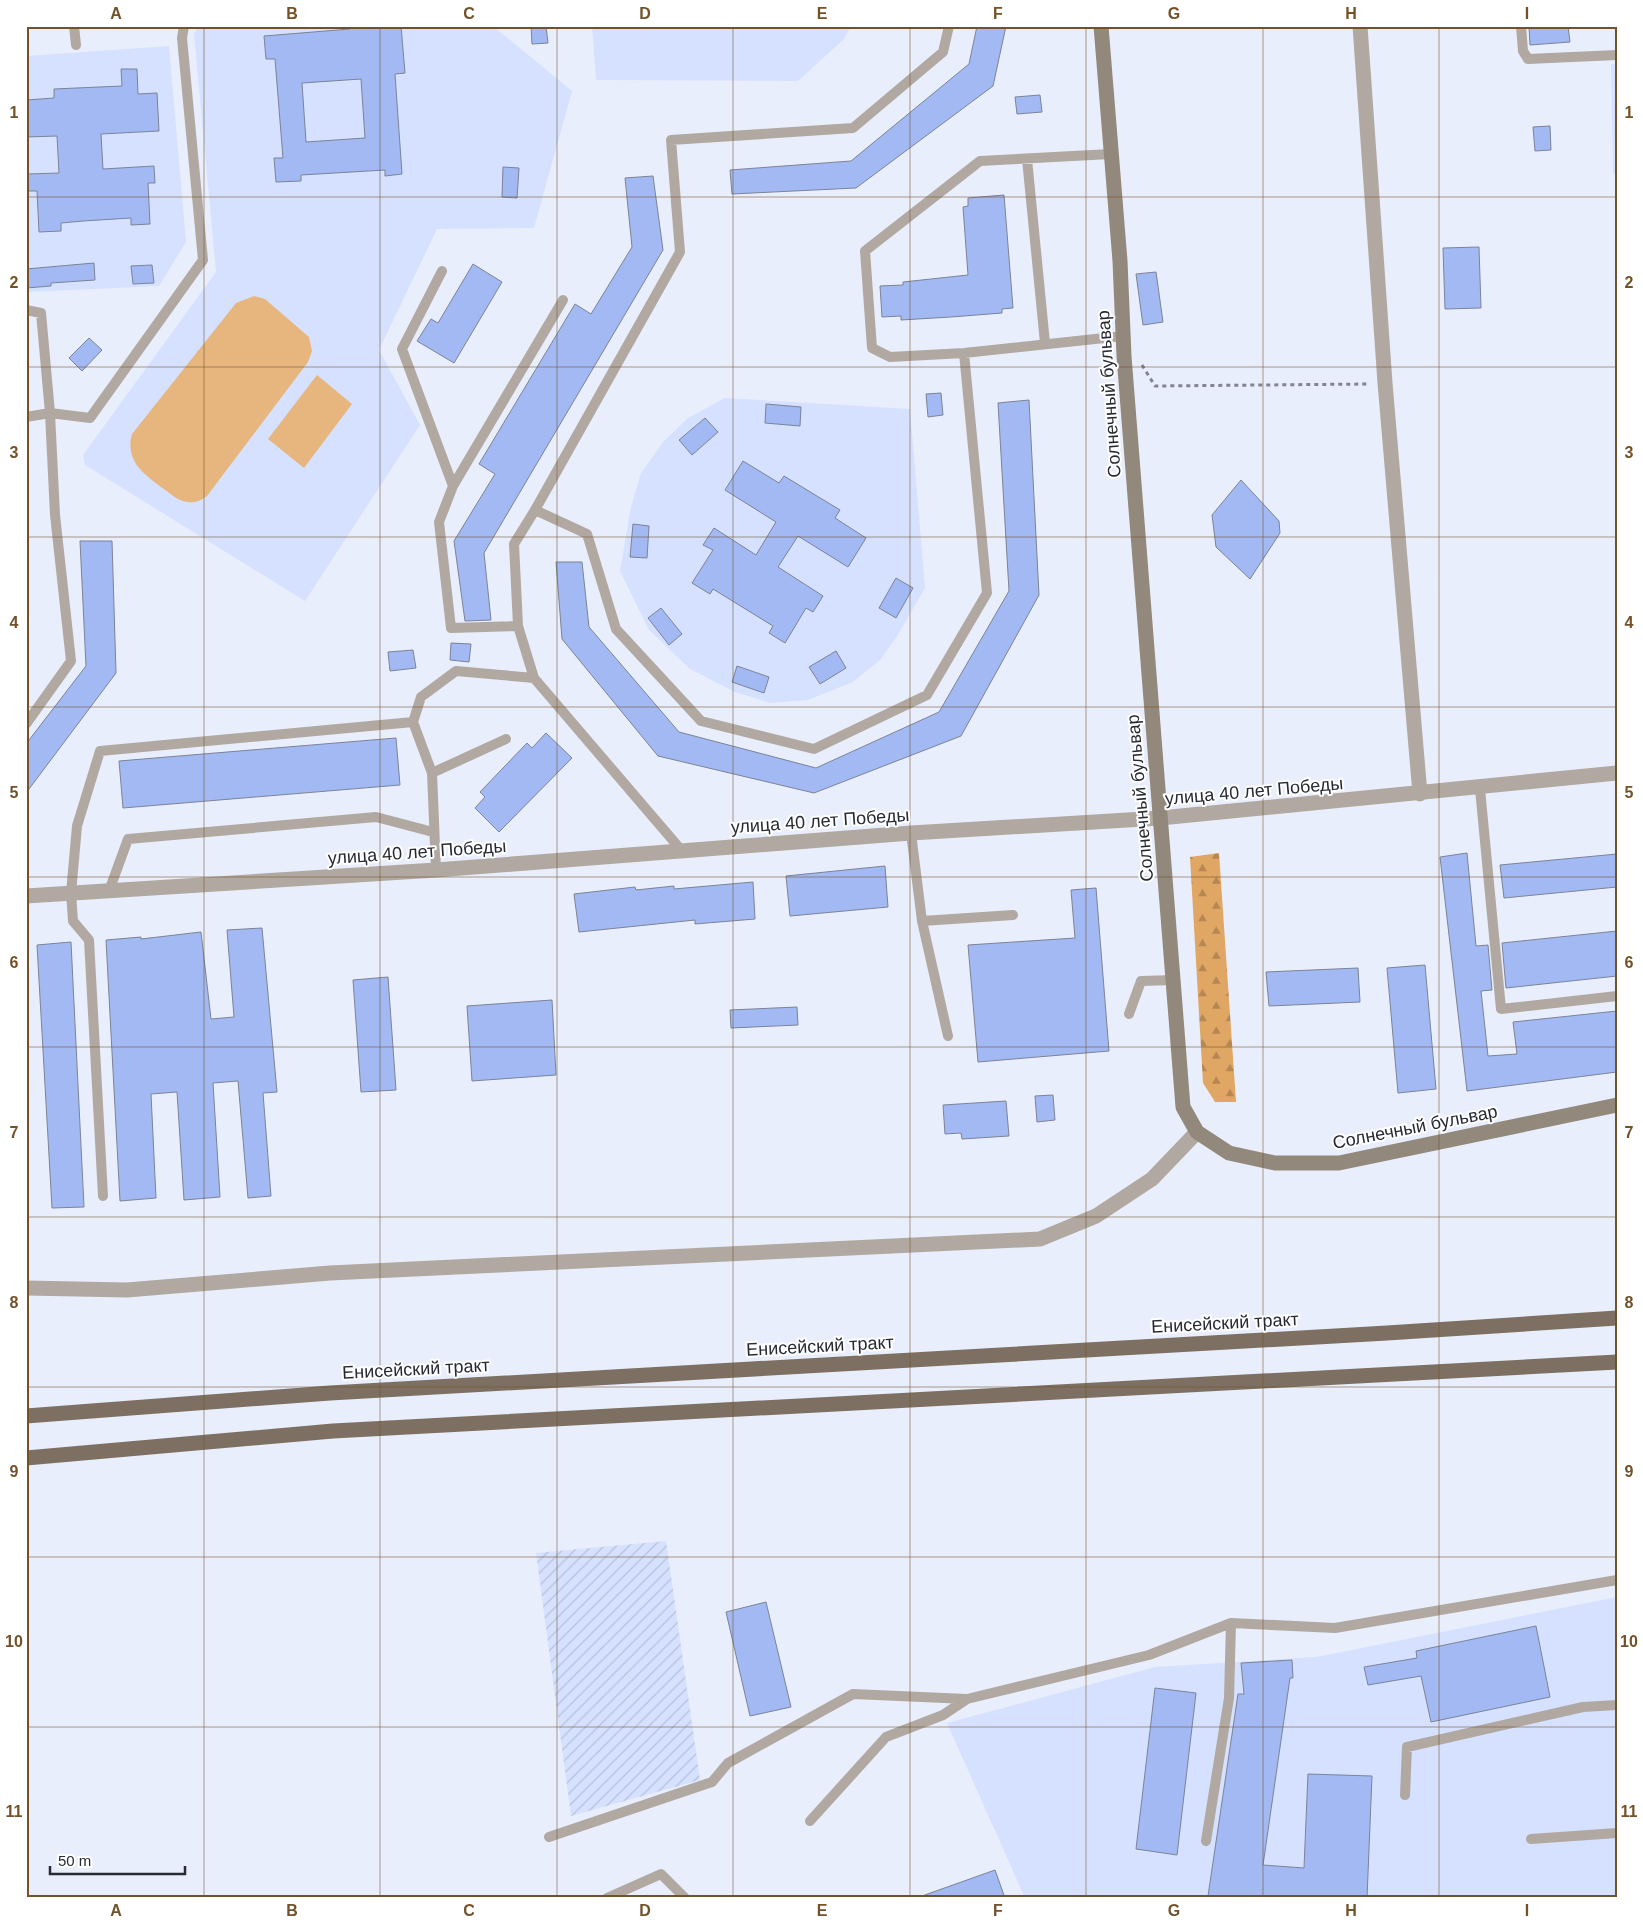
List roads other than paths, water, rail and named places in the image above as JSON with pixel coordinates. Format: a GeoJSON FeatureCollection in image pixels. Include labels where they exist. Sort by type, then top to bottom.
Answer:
{"type":"FeatureCollection","features":[{"type":"Feature","properties":{"kind":"main road","name":"Солнечный бульвар"},"geometry":{"type":"LineString","coordinates":[[1101,26],[1160,818],[1184,1107],[1197,1132],[1229,1153],[1275,1163],[1339,1163],[1617,1104]]}},
{"type":"Feature","properties":{"kind":"main road","name":"Енисейский тракт"},"geometry":{"type":"LineString","coordinates":[[26,1416],[330,1392],[1617,1318]]}},
{"type":"Feature","properties":{"kind":"main road"},"geometry":{"type":"LineString","coordinates":[[26,1458],[333,1431],[1617,1362]]}},
{"type":"Feature","properties":{"kind":"street"},"geometry":{"type":"LineString","coordinates":[[1360,26],[1386,392],[1420,794]]}},
{"type":"Feature","properties":{"kind":"street","name":"улица 40 лет Победы"},"geometry":{"type":"LineString","coordinates":[[26,896],[436,870],[911,833],[1160,818],[1617,774]]}},
{"type":"Feature","properties":{"kind":"street"},"geometry":{"type":"LineString","coordinates":[[26,1288],[127,1290],[330,1273],[1040,1239],[1096,1216],[1152,1179],[1197,1132]]}},
{"type":"Feature","properties":{"kind":"lane"},"geometry":{"type":"LineString","coordinates":[[74,26],[76,45]]}},
{"type":"Feature","properties":{"kind":"lane"},"geometry":{"type":"LineString","coordinates":[[26,417],[50,413],[90,418],[203,260],[182,38],[184,26]]}},
{"type":"Feature","properties":{"kind":"lane"},"geometry":{"type":"LineString","coordinates":[[682,851],[534,678],[518,626],[514,544],[680,252],[670,140],[853,128],[943,52],[949,26]]}},
{"type":"Feature","properties":{"kind":"lane"},"geometry":{"type":"LineString","coordinates":[[1521,26],[1523,51],[1528,60],[1617,55]]}},
{"type":"Feature","properties":{"kind":"lane"},"geometry":{"type":"LineString","coordinates":[[1111,154],[980,160],[865,251],[872,348],[890,356],[964,353],[1123,336]]}},
{"type":"Feature","properties":{"kind":"lane"},"geometry":{"type":"LineString","coordinates":[[1027,159],[1045,343]]}},
{"type":"Feature","properties":{"kind":"lane"},"geometry":{"type":"LineString","coordinates":[[442,271],[402,350],[454,486]]}},
{"type":"Feature","properties":{"kind":"lane"},"geometry":{"type":"LineString","coordinates":[[518,626],[451,628],[439,522],[454,486],[564,300]]}},
{"type":"Feature","properties":{"kind":"lane"},"geometry":{"type":"LineString","coordinates":[[26,310],[41,312],[50,413],[55,515],[72,661],[26,724]]}},
{"type":"Feature","properties":{"kind":"lane"},"geometry":{"type":"LineString","coordinates":[[535,510],[587,534],[616,630],[701,721],[814,749],[927,695],[987,593],[964,353]]}},
{"type":"Feature","properties":{"kind":"lane"},"geometry":{"type":"LineString","coordinates":[[436,870],[432,773],[413,722],[421,697],[456,671],[534,678]]}},
{"type":"Feature","properties":{"kind":"lane"},"geometry":{"type":"LineString","coordinates":[[103,1196],[89,940],[72,921],[71,893],[77,826],[100,751],[413,722]]}},
{"type":"Feature","properties":{"kind":"lane"},"geometry":{"type":"LineString","coordinates":[[432,773],[506,738]]}},
{"type":"Feature","properties":{"kind":"lane"},"geometry":{"type":"LineString","coordinates":[[1480,788],[1501,1009],[1617,996]]}},
{"type":"Feature","properties":{"kind":"lane"},"geometry":{"type":"LineString","coordinates":[[109,890],[128,839],[376,817],[433,832]]}},
{"type":"Feature","properties":{"kind":"lane"},"geometry":{"type":"LineString","coordinates":[[911,833],[922,922],[948,1036]]}},
{"type":"Feature","properties":{"kind":"lane"},"geometry":{"type":"LineString","coordinates":[[922,922],[1013,915]]}},
{"type":"Feature","properties":{"kind":"lane"},"geometry":{"type":"LineString","coordinates":[[1129,1014],[1141,981],[1174,980]]}},
{"type":"Feature","properties":{"kind":"lane"},"geometry":{"type":"LineString","coordinates":[[548,1837],[712,1782],[728,1763],[853,1694],[967,1699],[1149,1656],[1231,1623],[1335,1628],[1617,1580]]}},
{"type":"Feature","properties":{"kind":"lane"},"geometry":{"type":"LineString","coordinates":[[1206,1841],[1229,1698],[1231,1623]]}},
{"type":"Feature","properties":{"kind":"lane"},"geometry":{"type":"LineString","coordinates":[[810,1821],[886,1738],[943,1715],[967,1699]]}},
{"type":"Feature","properties":{"kind":"lane"},"geometry":{"type":"LineString","coordinates":[[1405,1795],[1407,1747],[1583,1707],[1617,1705]]}},
{"type":"Feature","properties":{"kind":"lane"},"geometry":{"type":"LineString","coordinates":[[1531,1839],[1617,1833]]}},
{"type":"Feature","properties":{"kind":"lane"},"geometry":{"type":"LineString","coordinates":[[607,1898],[661,1874],[685,1898]]}}]}
